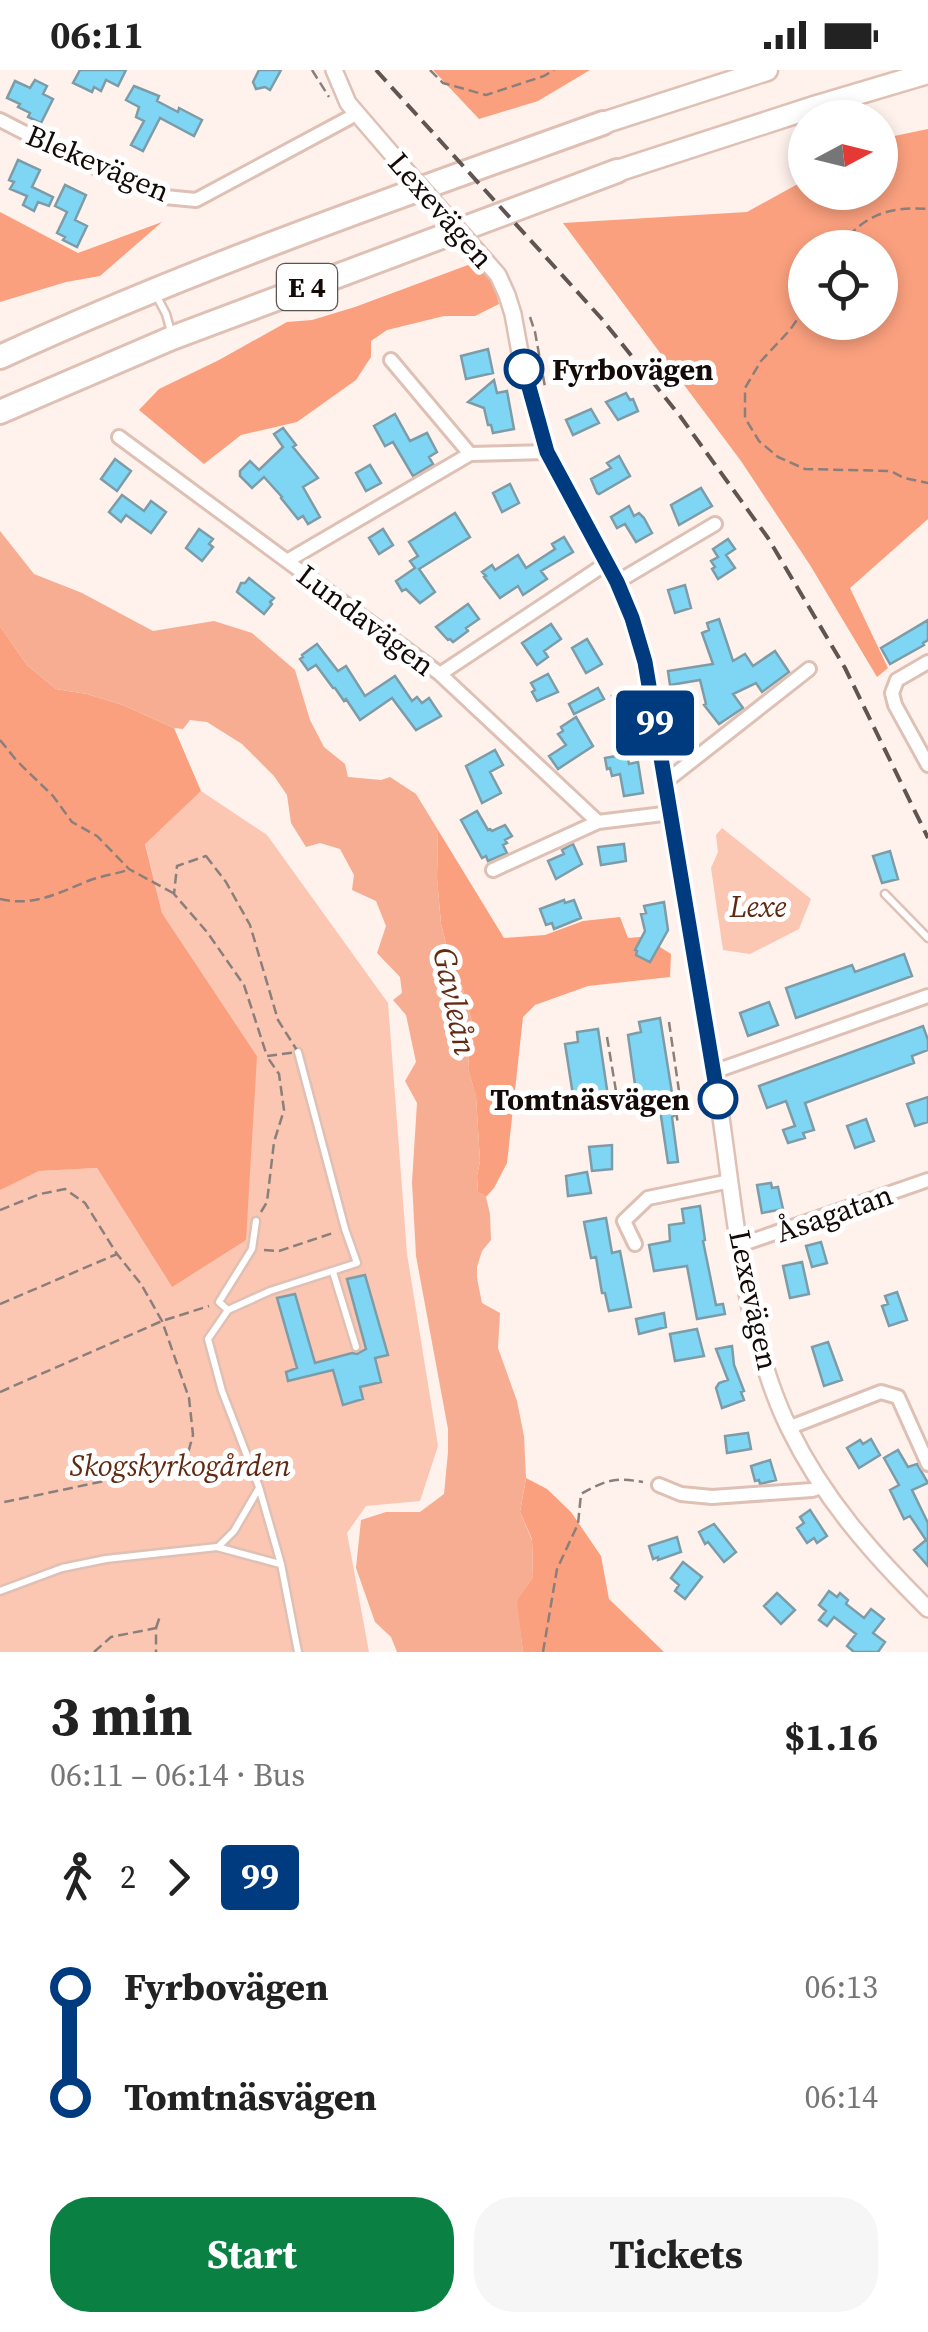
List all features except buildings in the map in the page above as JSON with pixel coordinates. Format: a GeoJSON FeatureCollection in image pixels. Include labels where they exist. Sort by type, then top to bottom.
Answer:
{"type":"FeatureCollection","features":[{"type":"Feature","properties":{"kind":"highway","name":"E 4"},"geometry":{"type":"LineString","coordinates":[[0,357],[338,218],[767,70]]}},
{"type":"Feature","properties":{"kind":"highway","name":"E 4"},"geometry":{"type":"LineString","coordinates":[[0,412],[172,338],[618,172],[928,74]]}},
{"type":"Feature","properties":{"kind":"street","name":"Lexevägen"},"geometry":{"type":"LineString","coordinates":[[334,70],[348,103],[498,275],[507,294],[547,452],[617,582],[645,662],[760,1350],[788,1428],[821,1486],[848,1523],[927,1605]]}},
{"type":"Feature","properties":{"kind":"street","name":"Blekevägen"},"geometry":{"type":"LineString","coordinates":[[0,120],[74,158],[165,197],[196,200],[356,112]]}},
{"type":"Feature","properties":{"kind":"street"},"geometry":{"type":"LineString","coordinates":[[390,360],[470,454]]}},
{"type":"Feature","properties":{"kind":"street","name":"Lundavägen"},"geometry":{"type":"LineString","coordinates":[[119,437],[440,674],[598,822]]}},
{"type":"Feature","properties":{"kind":"street"},"geometry":{"type":"LineString","coordinates":[[287,560],[470,454],[547,452]]}},
{"type":"Feature","properties":{"kind":"street"},"geometry":{"type":"LineString","coordinates":[[617,582],[715,524]]}},
{"type":"Feature","properties":{"kind":"street"},"geometry":{"type":"LineString","coordinates":[[440,674],[607,562]]}},
{"type":"Feature","properties":{"kind":"street"},"geometry":{"type":"LineString","coordinates":[[928,662],[898,680],[892,693],[928,765]]}},
{"type":"Feature","properties":{"kind":"street"},"geometry":{"type":"LineString","coordinates":[[665,782],[809,669]]}},
{"type":"Feature","properties":{"kind":"street"},"geometry":{"type":"LineString","coordinates":[[493,870],[598,822],[671,813]]}},
{"type":"Feature","properties":{"kind":"street"},"geometry":{"type":"LineString","coordinates":[[713,1072],[928,996]]}},
{"type":"Feature","properties":{"kind":"street"},"geometry":{"type":"LineString","coordinates":[[634,1244],[624,1221],[648,1198],[730,1180]]}},
{"type":"Feature","properties":{"kind":"street","name":"Åsagatan"},"geometry":{"type":"LineString","coordinates":[[740,1245],[928,1180]]}},
{"type":"Feature","properties":{"kind":"street"},"geometry":{"type":"LineString","coordinates":[[788,1428],[881,1392],[898,1397],[928,1464]]}},
{"type":"Feature","properties":{"kind":"street"},"geometry":{"type":"LineString","coordinates":[[660,1485],[681,1494],[712,1496],[812,1490],[821,1486]]}},
{"type":"Feature","properties":{"kind":"lane"},"geometry":{"type":"LineString","coordinates":[[154,291],[172,338]]}},
{"type":"Feature","properties":{"kind":"lane"},"geometry":{"type":"LineString","coordinates":[[885,894],[928,938]]}},
{"type":"Feature","properties":{"kind":"lane"},"geometry":{"type":"LineString","coordinates":[[298,1052],[357,1263],[228,1310],[208,1339],[222,1391],[259,1487],[281,1564],[298,1652]]}},
{"type":"Feature","properties":{"kind":"lane"},"geometry":{"type":"LineString","coordinates":[[228,1310],[219,1302],[252,1249],[256,1220]]}},
{"type":"Feature","properties":{"kind":"lane"},"geometry":{"type":"LineString","coordinates":[[333,1272],[356,1347]]}},
{"type":"Feature","properties":{"kind":"lane"},"geometry":{"type":"LineString","coordinates":[[217,1547],[234,1531],[259,1487]]}},
{"type":"Feature","properties":{"kind":"lane"},"geometry":{"type":"LineString","coordinates":[[0,1591],[76,1565],[217,1547],[281,1564]]}},
{"type":"Feature","properties":{"kind":"path"},"geometry":{"type":"LineString","coordinates":[[430,70],[443,83],[486,95],[554,70]]}},
{"type":"Feature","properties":{"kind":"path"},"geometry":{"type":"LineString","coordinates":[[537,70],[544,76]]}},
{"type":"Feature","properties":{"kind":"path"},"geometry":{"type":"LineString","coordinates":[[853,230],[865,220],[898,208],[928,209]]}},
{"type":"Feature","properties":{"kind":"path"},"geometry":{"type":"LineString","coordinates":[[788,332],[760,361],[745,388],[745,418],[759,442],[805,470],[890,472],[928,483]]}},
{"type":"Feature","properties":{"kind":"path"},"geometry":{"type":"LineString","coordinates":[[0,740],[72,822],[98,836],[129,869],[174,894],[244,985],[267,1056],[279,1074],[284,1110],[274,1142],[267,1202],[256,1220]]}},
{"type":"Feature","properties":{"kind":"path"},"geometry":{"type":"LineString","coordinates":[[174,894],[177,866],[206,856],[226,882],[250,925],[278,1020],[298,1052],[267,1056]]}},
{"type":"Feature","properties":{"kind":"path"},"geometry":{"type":"LineString","coordinates":[[0,899],[51,898],[129,869]]}},
{"type":"Feature","properties":{"kind":"path"},"geometry":{"type":"LineString","coordinates":[[668,1022],[679,1091],[675,1106],[678,1124]]}},
{"type":"Feature","properties":{"kind":"path"},"geometry":{"type":"LineString","coordinates":[[607,1037],[618,1103],[623,1106],[677,1098]]}},
{"type":"Feature","properties":{"kind":"path"},"geometry":{"type":"LineString","coordinates":[[0,1210],[40,1194],[66,1189],[84,1203],[142,1284],[162,1321],[189,1398],[192,1435],[187,1457],[171,1466],[0,1503]]}},
{"type":"Feature","properties":{"kind":"path"},"geometry":{"type":"LineString","coordinates":[[252,1249],[279,1251],[346,1229]]}},
{"type":"Feature","properties":{"kind":"path"},"geometry":{"type":"LineString","coordinates":[[0,1304],[117,1254]]}},
{"type":"Feature","properties":{"kind":"path"},"geometry":{"type":"LineString","coordinates":[[0,1392],[162,1321],[219,1302]]}},
{"type":"Feature","properties":{"kind":"path"},"geometry":{"type":"LineString","coordinates":[[544,1652],[557,1569],[578,1524],[581,1494],[604,1480],[660,1485]]}},
{"type":"Feature","properties":{"kind":"path"},"geometry":{"type":"LineString","coordinates":[[156,1652],[160,1616]]}},
{"type":"Feature","properties":{"kind":"path"},"geometry":{"type":"LineString","coordinates":[[94,1652],[111,1637],[156,1628]]}},
{"type":"Feature","properties":{"kind":"green space","name":"Skogskyrkogården"},"geometry":{"type":"Polygon","coordinates":[[[201,791],[267,835],[388,1003],[407,1254],[438,1446],[420,1501],[366,1506],[347,1533],[369,1652],[0,1652],[0,1189],[39,1171],[97,1168],[172,1287],[257,1056],[162,913],[145,843],[201,791]]]}},
{"type":"Feature","properties":{"kind":"green space","name":"Lexe"},"geometry":{"type":"Polygon","coordinates":[[[722,828],[811,899],[799,929],[750,954],[723,950],[711,868],[718,852],[716,835],[722,828]]]}},
{"type":"Feature","properties":{"kind":"shaded area"},"geometry":{"type":"Polygon","coordinates":[[[433,70],[590,70],[538,101],[479,119],[433,70]]]}},
{"type":"Feature","properties":{"kind":"shaded area"},"geometry":{"type":"Polygon","coordinates":[[[928,129],[928,519],[850,588],[888,668],[877,677],[741,461],[563,223],[747,212],[788,189],[788,210],[898,210],[898,135],[928,129]]]}},
{"type":"Feature","properties":{"kind":"shaded area"},"geometry":{"type":"Polygon","coordinates":[[[0,212],[78,253],[162,222],[100,276],[0,302],[0,212]]]}},
{"type":"Feature","properties":{"kind":"shaded area"},"geometry":{"type":"Polygon","coordinates":[[[476,262],[486,266],[499,304],[475,316],[444,316],[387,330],[371,341],[371,357],[356,380],[297,422],[241,435],[204,464],[139,410],[159,389],[287,322],[312,320],[355,307],[476,262]]]}},
{"type":"Feature","properties":{"kind":"shaded area"},"geometry":{"type":"Polygon","coordinates":[[[0,626],[27,665],[56,689],[123,705],[174,728],[201,791],[145,844],[162,913],[257,1056],[246,1240],[172,1287],[97,1168],[39,1171],[0,1190],[0,626]]]}},
{"type":"Feature","properties":{"kind":"shaded area"},"geometry":{"type":"Polygon","coordinates":[[[438,830],[504,938],[545,935],[583,921],[620,917],[628,938],[651,936],[671,954],[670,977],[588,986],[535,1005],[523,1017],[507,1163],[486,1197],[478,1192],[476,1096],[468,1069],[472,1022],[441,924],[438,830]]]}},
{"type":"Feature","properties":{"kind":"shaded area"},"geometry":{"type":"Polygon","coordinates":[[[526,1478],[547,1489],[571,1512],[601,1556],[609,1599],[664,1652],[523,1652],[516,1601],[533,1577],[532,1539],[520,1512],[526,1478]]]}},
{"type":"Feature","properties":{"kind":"water","name":"Gavleån"},"geometry":{"type":"Polygon","coordinates":[[[0,531],[34,574],[82,593],[153,631],[214,621],[252,633],[295,670],[310,720],[324,747],[345,764],[348,777],[390,777],[416,794],[438,830],[441,924],[472,1022],[468,1069],[476,1095],[478,1192],[486,1197],[490,1214],[491,1240],[482,1251],[477,1278],[482,1303],[500,1313],[498,1348],[517,1401],[524,1436],[526,1478],[520,1512],[532,1540],[533,1577],[517,1601],[523,1652],[397,1652],[391,1637],[375,1622],[356,1568],[361,1520],[386,1512],[420,1512],[444,1494],[448,1452],[448,1429],[416,1256],[412,1182],[417,1103],[405,1081],[416,1062],[406,1015],[393,1000],[402,993],[400,977],[377,953],[386,926],[376,901],[352,890],[354,875],[340,849],[320,843],[306,847],[291,823],[287,795],[242,744],[207,722],[190,720],[183,729],[174,728],[123,705],[56,689],[27,665],[0,626],[0,531]]]}},
{"type":"Feature","properties":{"kind":"railway"},"geometry":{"type":"LineString","coordinates":[[376,70],[601,318],[680,416],[768,538],[845,668],[928,838]]}},
{"type":"Feature","properties":{"kind":"bus line","name":"99"},"geometry":{"type":"LineString","coordinates":[[524,369],[547,452],[617,582],[645,662],[718,1099]]}},
{"type":"Feature","properties":{"kind":"place","name":"Fyrbovägen"},"geometry":{"type":"Point","coordinates":[524,369]}},
{"type":"Feature","properties":{"kind":"place","name":"Tomtnäsvägen"},"geometry":{"type":"Point","coordinates":[718,1099]}}]}
